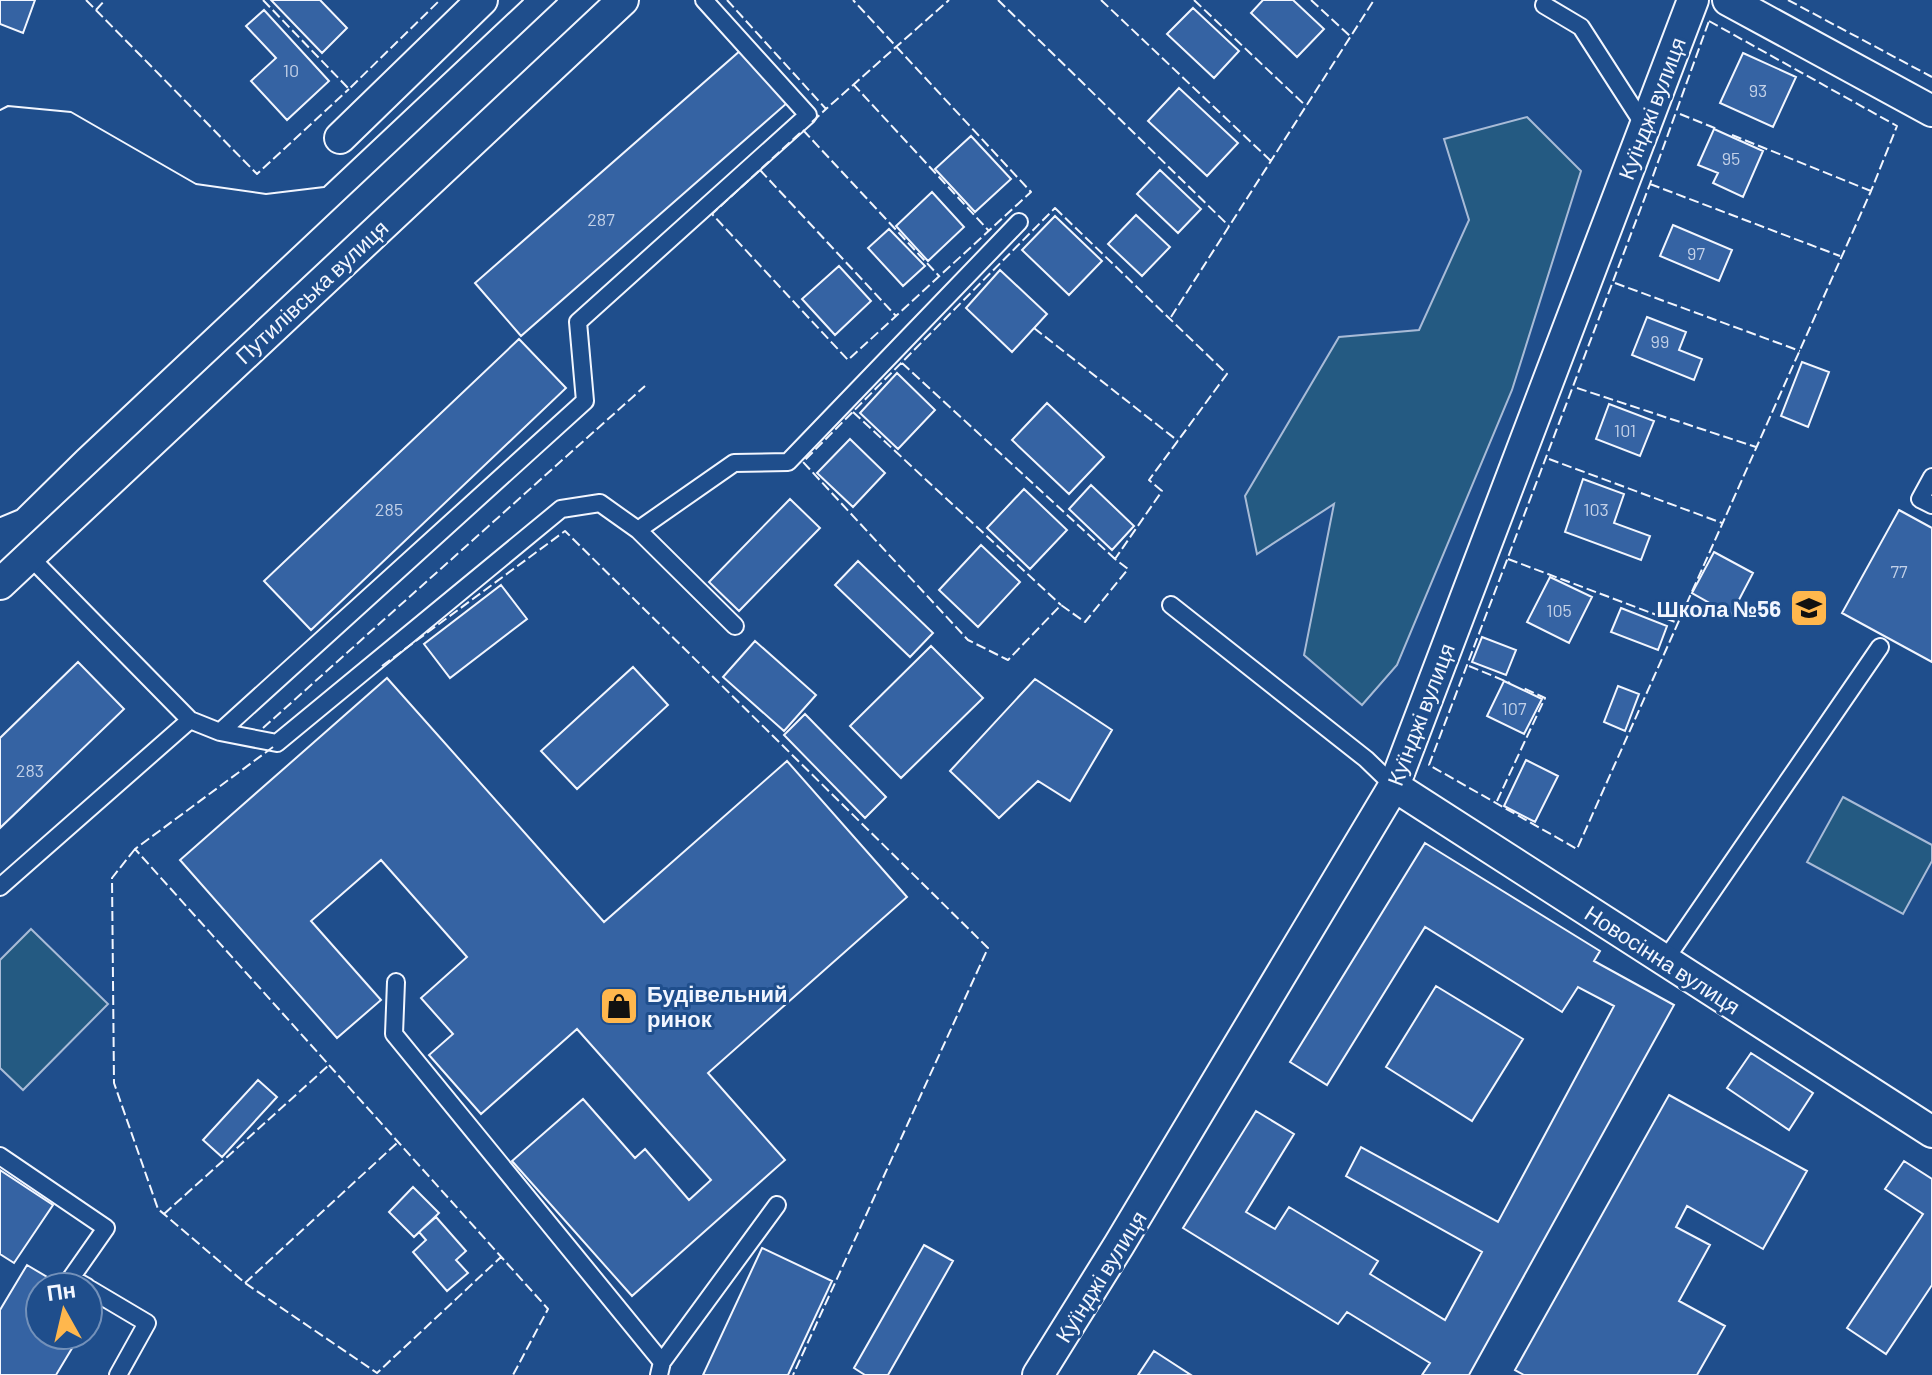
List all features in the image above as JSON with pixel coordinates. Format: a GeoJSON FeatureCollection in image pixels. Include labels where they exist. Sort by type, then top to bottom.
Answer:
{"type":"FeatureCollection","features":[{"type":"Feature","properties":{"kind":"street"},"geometry":{"type":"LineString","coordinates":[[340,138],[482,0]]}},
{"type":"Feature","properties":{"kind":"street","name":"Путилівська вулиця"},"geometry":{"type":"LineString","coordinates":[[0,584],[623,0]]}},
{"type":"Feature","properties":{"kind":"street","name":"Куїнджі вулиця"},"geometry":{"type":"LineString","coordinates":[[1038,1375],[1394,786],[1693,0]]}},
{"type":"Feature","properties":{"kind":"street"},"geometry":{"type":"LineString","coordinates":[[1728,0],[1932,111]]}},
{"type":"Feature","properties":{"kind":"street","name":"Новосінна вулиця"},"geometry":{"type":"LineString","coordinates":[[1394,786],[1932,1132]]}},
{"type":"Feature","properties":{"kind":"lane"},"geometry":{"type":"LineString","coordinates":[[220,732],[585,401],[578,322],[808,115],[704,0]]}},
{"type":"Feature","properties":{"kind":"lane"},"geometry":{"type":"LineString","coordinates":[[1544,5],[1581,27],[1644,125]]}},
{"type":"Feature","properties":{"kind":"lane"},"geometry":{"type":"LineString","coordinates":[[638,530],[734,463],[788,462],[1019,222]]}},
{"type":"Feature","properties":{"kind":"lane"},"geometry":{"type":"LineString","coordinates":[[1932,477],[1920,499],[1932,505]]}},
{"type":"Feature","properties":{"kind":"lane"},"geometry":{"type":"LineString","coordinates":[[30,557],[190,720],[220,732],[277,743],[561,509],[600,503],[638,530],[735,626]]}},
{"type":"Feature","properties":{"kind":"lane"},"geometry":{"type":"LineString","coordinates":[[1171,605],[1366,759],[1394,786]]}},
{"type":"Feature","properties":{"kind":"lane"},"geometry":{"type":"LineString","coordinates":[[1665,960],[1880,647]]}},
{"type":"Feature","properties":{"kind":"lane"},"geometry":{"type":"LineString","coordinates":[[0,887],[190,720]]}},
{"type":"Feature","properties":{"kind":"lane"},"geometry":{"type":"LineString","coordinates":[[396,982],[394,1034],[661,1369],[777,1205]]}},
{"type":"Feature","properties":{"kind":"lane"},"geometry":{"type":"LineString","coordinates":[[0,1156],[106,1228],[76,1271]]}},
{"type":"Feature","properties":{"kind":"lane"},"geometry":{"type":"LineString","coordinates":[[104,1297],[147,1323],[118,1375]]}},
{"type":"Feature","properties":{"kind":"shaded area"},"geometry":{"type":"Polygon","coordinates":[[[1527,117],[1581,171],[1512,390],[1397,665],[1362,705],[1304,655],[1334,504],[1257,554],[1245,496],[1339,337],[1419,330],[1469,220],[1444,139],[1527,117]]]}},
{"type":"Feature","properties":{"kind":"shaded area"},"geometry":{"type":"Polygon","coordinates":[[[1843,797],[1932,845],[1932,861],[1903,914],[1807,862],[1843,797]]]}},
{"type":"Feature","properties":{"kind":"shaded area"},"geometry":{"type":"Polygon","coordinates":[[[31,929],[108,1004],[23,1090],[0,1068],[0,960],[31,929]]]}},
{"type":"Feature","properties":{"kind":"building"},"geometry":{"type":"Polygon","coordinates":[[[0,0],[35,0],[23,33],[0,24],[0,0]]]}},
{"type":"Feature","properties":{"kind":"building"},"geometry":{"type":"Polygon","coordinates":[[[271,0],[320,0],[347,28],[322,53],[271,0]]]}},
{"type":"Feature","properties":{"kind":"building"},"geometry":{"type":"Polygon","coordinates":[[[1263,0],[1293,0],[1324,29],[1297,57],[1251,13],[1263,0]]]}},
{"type":"Feature","properties":{"kind":"building"},"geometry":{"type":"Polygon","coordinates":[[[1193,8],[1239,51],[1214,78],[1167,34],[1193,8]]]}},
{"type":"Feature","properties":{"kind":"building"},"geometry":{"type":"Polygon","coordinates":[[[264,10],[329,81],[287,120],[251,81],[276,58],[246,26],[264,10]]]}},
{"type":"Feature","properties":{"kind":"building"},"geometry":{"type":"Polygon","coordinates":[[[741,50],[787,103],[521,336],[475,283],[741,50]]]}},
{"type":"Feature","properties":{"kind":"building"},"geometry":{"type":"Polygon","coordinates":[[[1743,53],[1796,77],[1773,127],[1720,103],[1743,53]]]}},
{"type":"Feature","properties":{"kind":"building"},"geometry":{"type":"Polygon","coordinates":[[[1179,88],[1238,143],[1207,176],[1148,121],[1179,88]]]}},
{"type":"Feature","properties":{"kind":"building"},"geometry":{"type":"Polygon","coordinates":[[[1714,129],[1763,151],[1743,197],[1713,183],[1718,173],[1698,165],[1714,129]]]}},
{"type":"Feature","properties":{"kind":"building"},"geometry":{"type":"Polygon","coordinates":[[[971,136],[1011,179],[975,212],[935,169],[971,136]]]}},
{"type":"Feature","properties":{"kind":"building"},"geometry":{"type":"Polygon","coordinates":[[[1160,170],[1201,209],[1178,233],[1137,194],[1160,170]]]}},
{"type":"Feature","properties":{"kind":"building"},"geometry":{"type":"Polygon","coordinates":[[[932,192],[964,227],[928,261],[896,226],[932,192]]]}},
{"type":"Feature","properties":{"kind":"building"},"geometry":{"type":"Polygon","coordinates":[[[1136,215],[1170,247],[1142,276],[1108,244],[1136,215]]]}},
{"type":"Feature","properties":{"kind":"building"},"geometry":{"type":"Polygon","coordinates":[[[1055,216],[1102,261],[1069,295],[1022,250],[1055,216]]]}},
{"type":"Feature","properties":{"kind":"building"},"geometry":{"type":"Polygon","coordinates":[[[1673,225],[1732,250],[1719,281],[1660,256],[1673,225]]]}},
{"type":"Feature","properties":{"kind":"building"},"geometry":{"type":"Polygon","coordinates":[[[889,229],[925,266],[903,286],[868,248],[889,229]]]}},
{"type":"Feature","properties":{"kind":"building"},"geometry":{"type":"Polygon","coordinates":[[[839,266],[871,301],[835,335],[802,299],[839,266]]]}},
{"type":"Feature","properties":{"kind":"building"},"geometry":{"type":"Polygon","coordinates":[[[1000,270],[1047,314],[1012,352],[966,308],[1000,270]]]}},
{"type":"Feature","properties":{"kind":"building"},"geometry":{"type":"Polygon","coordinates":[[[1647,317],[1686,332],[1679,350],[1702,359],[1694,380],[1632,355],[1647,317]]]}},
{"type":"Feature","properties":{"kind":"building"},"geometry":{"type":"Polygon","coordinates":[[[519,339],[566,388],[311,630],[264,581],[519,339]]]}},
{"type":"Feature","properties":{"kind":"building"},"geometry":{"type":"Polygon","coordinates":[[[1802,362],[1829,372],[1808,427],[1781,416],[1802,362]]]}},
{"type":"Feature","properties":{"kind":"building"},"geometry":{"type":"Polygon","coordinates":[[[897,373],[935,410],[898,449],[860,413],[897,373]]]}},
{"type":"Feature","properties":{"kind":"building"},"geometry":{"type":"Polygon","coordinates":[[[1047,403],[1104,457],[1069,494],[1012,440],[1047,403]]]}},
{"type":"Feature","properties":{"kind":"building"},"geometry":{"type":"Polygon","coordinates":[[[1609,404],[1654,421],[1640,456],[1596,439],[1609,404]]]}},
{"type":"Feature","properties":{"kind":"building"},"geometry":{"type":"Polygon","coordinates":[[[850,439],[885,473],[853,507],[817,473],[850,439]]]}},
{"type":"Feature","properties":{"kind":"building"},"geometry":{"type":"Polygon","coordinates":[[[1583,479],[1624,494],[1614,523],[1650,536],[1641,560],[1565,532],[1583,479]]]}},
{"type":"Feature","properties":{"kind":"building"},"geometry":{"type":"Polygon","coordinates":[[[1091,485],[1134,526],[1112,550],[1069,509],[1091,485]]]}},
{"type":"Feature","properties":{"kind":"building"},"geometry":{"type":"Polygon","coordinates":[[[1024,489],[1067,530],[1030,569],[987,528],[1024,489]]]}},
{"type":"Feature","properties":{"kind":"building"},"geometry":{"type":"Polygon","coordinates":[[[790,499],[820,528],[739,611],[709,582],[790,499]]]}},
{"type":"Feature","properties":{"kind":"building"},"geometry":{"type":"Polygon","coordinates":[[[1899,510],[1932,528],[1932,662],[1842,613],[1899,510]]]}},
{"type":"Feature","properties":{"kind":"building"},"geometry":{"type":"Polygon","coordinates":[[[981,545],[1020,582],[978,627],[939,590],[981,545]]]}},
{"type":"Feature","properties":{"kind":"building"},"geometry":{"type":"Polygon","coordinates":[[[1714,552],[1753,573],[1731,615],[1692,593],[1714,552]]]}},
{"type":"Feature","properties":{"kind":"building"},"geometry":{"type":"Polygon","coordinates":[[[858,561],[933,633],[910,657],[835,585],[858,561]]]}},
{"type":"Feature","properties":{"kind":"building"},"geometry":{"type":"Polygon","coordinates":[[[1550,577],[1592,597],[1569,643],[1527,622],[1550,577]]]}},
{"type":"Feature","properties":{"kind":"building"},"geometry":{"type":"Polygon","coordinates":[[[501,585],[527,619],[450,678],[424,644],[501,585]]]}},
{"type":"Feature","properties":{"kind":"building"},"geometry":{"type":"Polygon","coordinates":[[[1621,608],[1667,626],[1658,650],[1611,632],[1621,608]]]}},
{"type":"Feature","properties":{"kind":"building"},"geometry":{"type":"Polygon","coordinates":[[[1482,637],[1516,650],[1506,675],[1472,662],[1482,637]]]}},
{"type":"Feature","properties":{"kind":"building"},"geometry":{"type":"Polygon","coordinates":[[[755,641],[816,695],[784,731],[723,677],[755,641]]]}},
{"type":"Feature","properties":{"kind":"building"},"geometry":{"type":"Polygon","coordinates":[[[931,646],[983,698],[901,778],[850,726],[931,646]]]}},
{"type":"Feature","properties":{"kind":"building"},"geometry":{"type":"Polygon","coordinates":[[[78,662],[124,709],[0,828],[0,738],[78,662]]]}},
{"type":"Feature","properties":{"kind":"building"},"geometry":{"type":"Polygon","coordinates":[[[633,667],[668,705],[577,789],[541,751],[633,667]]]}},
{"type":"Feature","properties":{"kind":"building"},"geometry":{"type":"Polygon","coordinates":[[[387,678],[604,922],[787,761],[907,897],[708,1073],[785,1160],[632,1296],[512,1161],[583,1099],[635,1158],[645,1149],[689,1200],[711,1180],[577,1029],[481,1114],[429,1055],[453,1034],[421,998],[467,957],[381,860],[311,921],[381,1000],[337,1038],[180,860],[387,678]]]}},
{"type":"Feature","properties":{"kind":"building"},"geometry":{"type":"Polygon","coordinates":[[[1035,679],[1112,730],[1070,801],[1038,781],[999,818],[950,771],[1035,679]]]}},
{"type":"Feature","properties":{"kind":"building"},"geometry":{"type":"Polygon","coordinates":[[[1504,681],[1542,699],[1524,734],[1487,716],[1504,681]]]}},
{"type":"Feature","properties":{"kind":"building"},"geometry":{"type":"Polygon","coordinates":[[[1618,686],[1639,694],[1625,731],[1604,722],[1618,686]]]}},
{"type":"Feature","properties":{"kind":"building"},"geometry":{"type":"Polygon","coordinates":[[[805,714],[886,797],[865,818],[784,735],[805,714]]]}},
{"type":"Feature","properties":{"kind":"building"},"geometry":{"type":"Polygon","coordinates":[[[1526,760],[1558,776],[1535,822],[1504,806],[1526,760]]]}},
{"type":"Feature","properties":{"kind":"building"},"geometry":{"type":"Polygon","coordinates":[[[1425,843],[1600,951],[1594,961],[1674,1005],[1469,1375],[1422,1375],[1430,1363],[1347,1312],[1338,1324],[1183,1228],[1256,1111],[1294,1134],[1246,1212],[1275,1229],[1289,1207],[1378,1261],[1370,1274],[1445,1320],[1482,1252],[1346,1176],[1361,1147],[1498,1222],[1614,1006],[1578,987],[1562,1012],[1425,927],[1327,1085],[1290,1062],[1425,843]]]}},
{"type":"Feature","properties":{"kind":"building"},"geometry":{"type":"Polygon","coordinates":[[[1436,986],[1523,1039],[1472,1121],[1386,1067],[1436,986]]]}},
{"type":"Feature","properties":{"kind":"building"},"geometry":{"type":"Polygon","coordinates":[[[1751,1053],[1813,1093],[1789,1130],[1727,1088],[1751,1053]]]}},
{"type":"Feature","properties":{"kind":"building"},"geometry":{"type":"Polygon","coordinates":[[[258,1080],[277,1097],[222,1157],[203,1140],[258,1080]]]}},
{"type":"Feature","properties":{"kind":"building"},"geometry":{"type":"Polygon","coordinates":[[[1669,1095],[1807,1171],[1763,1249],[1687,1206],[1676,1227],[1710,1245],[1679,1301],[1725,1326],[1697,1375],[1524,1375],[1515,1370],[1669,1095]]]}},
{"type":"Feature","properties":{"kind":"building"},"geometry":{"type":"Polygon","coordinates":[[[1904,1161],[1932,1179],[1932,1285],[1886,1354],[1847,1328],[1923,1214],[1885,1189],[1904,1161]]]}},
{"type":"Feature","properties":{"kind":"building"},"geometry":{"type":"Polygon","coordinates":[[[0,1170],[53,1205],[14,1263],[0,1254],[0,1170]]]}},
{"type":"Feature","properties":{"kind":"building"},"geometry":{"type":"Polygon","coordinates":[[[413,1187],[439,1213],[414,1237],[389,1212],[413,1187]]]}},
{"type":"Feature","properties":{"kind":"building"},"geometry":{"type":"Polygon","coordinates":[[[436,1217],[466,1251],[456,1260],[468,1273],[447,1291],[413,1252],[426,1240],[419,1232],[436,1217]]]}},
{"type":"Feature","properties":{"kind":"building"},"geometry":{"type":"Polygon","coordinates":[[[924,1245],[953,1261],[888,1375],[865,1375],[854,1368],[924,1245]]]}},
{"type":"Feature","properties":{"kind":"building"},"geometry":{"type":"Polygon","coordinates":[[[762,1248],[832,1281],[788,1375],[703,1375],[762,1248]]]}},
{"type":"Feature","properties":{"kind":"building"},"geometry":{"type":"Polygon","coordinates":[[[27,1265],[37,1271],[24,1271],[24,1351],[70,1351],[56,1375],[0,1375],[0,1310],[27,1265]]]}},
{"type":"Feature","properties":{"kind":"building"},"geometry":{"type":"Polygon","coordinates":[[[1154,1351],[1191,1375],[1138,1375],[1154,1351]]]}},
{"type":"Feature","properties":{"kind":"tram line"},"geometry":{"type":"LineString","coordinates":[[0,110],[8,106],[71,112],[196,184],[266,194],[324,187],[523,0]]}},
{"type":"Feature","properties":{"kind":"tram line"},"geometry":{"type":"LineString","coordinates":[[0,517],[17,510],[557,0]]}},
{"type":"Feature","properties":{"kind":"fence"},"geometry":{"type":"LineString","coordinates":[[86,0],[257,174],[349,89]]}},
{"type":"Feature","properties":{"kind":"fence"},"geometry":{"type":"LineString","coordinates":[[96,10],[105,0]]}},
{"type":"Feature","properties":{"kind":"fence"},"geometry":{"type":"LineString","coordinates":[[263,0],[349,89],[440,0]]}},
{"type":"Feature","properties":{"kind":"fence"},"geometry":{"type":"LineString","coordinates":[[727,0],[826,109],[949,0]]}},
{"type":"Feature","properties":{"kind":"fence"},"geometry":{"type":"LineString","coordinates":[[800,133],[712,214],[848,360],[1031,192],[853,0]]}},
{"type":"Feature","properties":{"kind":"fence"},"geometry":{"type":"LineString","coordinates":[[998,0],[1229,226]]}},
{"type":"Feature","properties":{"kind":"fence"},"geometry":{"type":"LineString","coordinates":[[1101,0],[1271,161]]}},
{"type":"Feature","properties":{"kind":"fence"},"geometry":{"type":"LineString","coordinates":[[1194,0],[1306,106]]}},
{"type":"Feature","properties":{"kind":"fence"},"geometry":{"type":"LineString","coordinates":[[1311,0],[1351,37]]}},
{"type":"Feature","properties":{"kind":"fence"},"geometry":{"type":"LineString","coordinates":[[1171,317],[1374,0]]}},
{"type":"Feature","properties":{"kind":"fence"},"geometry":{"type":"LineString","coordinates":[[1788,0],[1932,77]]}},
{"type":"Feature","properties":{"kind":"fence"},"geometry":{"type":"LineString","coordinates":[[1709,21],[1897,126],[1871,191],[1577,849],[1429,765],[1709,21]]}},
{"type":"Feature","properties":{"kind":"fence"},"geometry":{"type":"LineString","coordinates":[[853,84],[989,231]]}},
{"type":"Feature","properties":{"kind":"fence"},"geometry":{"type":"LineString","coordinates":[[812,122],[826,109]]}},
{"type":"Feature","properties":{"kind":"fence"},"geometry":{"type":"LineString","coordinates":[[1680,114],[1717,129]]}},
{"type":"Feature","properties":{"kind":"fence"},"geometry":{"type":"LineString","coordinates":[[803,130],[939,276]]}},
{"type":"Feature","properties":{"kind":"fence"},"geometry":{"type":"LineString","coordinates":[[1732,135],[1871,191]]}},
{"type":"Feature","properties":{"kind":"fence"},"geometry":{"type":"LineString","coordinates":[[760,170],[896,316]]}},
{"type":"Feature","properties":{"kind":"fence"},"geometry":{"type":"LineString","coordinates":[[1650,184],[1840,256]]}},
{"type":"Feature","properties":{"kind":"fence"},"geometry":{"type":"LineString","coordinates":[[1055,208],[1227,374],[1149,480],[1162,491],[1115,559],[1128,569],[1085,622],[1061,605],[1008,660],[968,640],[803,462],[1055,208]]}},
{"type":"Feature","properties":{"kind":"fence"},"geometry":{"type":"LineString","coordinates":[[1615,283],[1800,351]]}},
{"type":"Feature","properties":{"kind":"fence"},"geometry":{"type":"LineString","coordinates":[[1034,328],[1178,441]]}},
{"type":"Feature","properties":{"kind":"fence"},"geometry":{"type":"LineString","coordinates":[[902,363],[1115,559]]}},
{"type":"Feature","properties":{"kind":"fence"},"geometry":{"type":"LineString","coordinates":[[263,728],[645,386]]}},
{"type":"Feature","properties":{"kind":"fence"},"geometry":{"type":"LineString","coordinates":[[1577,388],[1756,447]]}},
{"type":"Feature","properties":{"kind":"fence"},"geometry":{"type":"LineString","coordinates":[[853,412],[1061,605]]}},
{"type":"Feature","properties":{"kind":"fence"},"geometry":{"type":"LineString","coordinates":[[1549,459],[1722,523]]}},
{"type":"Feature","properties":{"kind":"fence"},"geometry":{"type":"LineString","coordinates":[[382,666],[565,531],[988,948],[793,1375]]}},
{"type":"Feature","properties":{"kind":"fence"},"geometry":{"type":"LineString","coordinates":[[1508,559],[1678,623]]}},
{"type":"Feature","properties":{"kind":"fence"},"geometry":{"type":"LineString","coordinates":[[1469,666],[1510,683]]}},
{"type":"Feature","properties":{"kind":"fence"},"geometry":{"type":"LineString","coordinates":[[1497,801],[1545,698],[1521,687]]}},
{"type":"Feature","properties":{"kind":"fence"},"geometry":{"type":"LineString","coordinates":[[273,747],[135,849],[548,1309],[513,1375]]}},
{"type":"Feature","properties":{"kind":"fence"},"geometry":{"type":"LineString","coordinates":[[135,849],[112,878],[114,1083],[158,1209],[245,1283],[377,1373],[501,1257]]}},
{"type":"Feature","properties":{"kind":"fence"},"geometry":{"type":"LineString","coordinates":[[164,1214],[329,1065]]}},
{"type":"Feature","properties":{"kind":"fence"},"geometry":{"type":"LineString","coordinates":[[245,1283],[398,1142]]}},
{"type":"Feature","properties":{"kind":"place","name":"Школа №56"},"geometry":{"type":"Point","coordinates":[1809,608]}},
{"type":"Feature","properties":{"kind":"place","name":"Будівельний ринок"},"geometry":{"type":"Point","coordinates":[619,1006]}}]}
